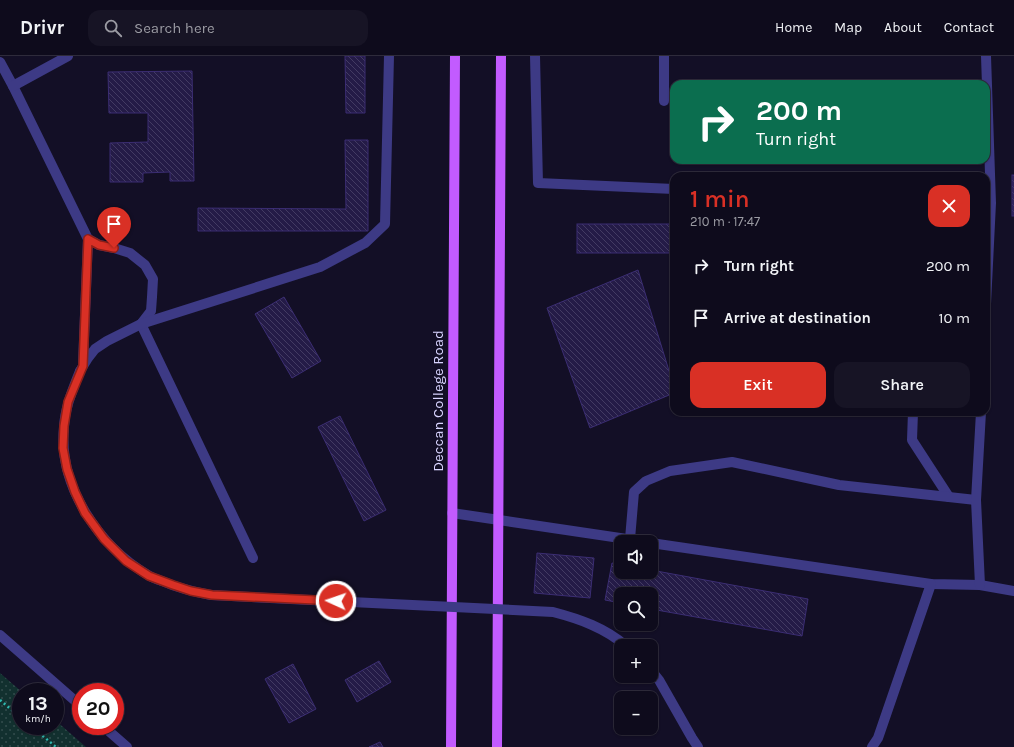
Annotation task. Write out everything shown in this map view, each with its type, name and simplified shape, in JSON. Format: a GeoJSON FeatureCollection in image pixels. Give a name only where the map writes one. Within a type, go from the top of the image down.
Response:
{"type":"FeatureCollection","features":[{"type":"Feature","properties":{"kind":"main road","name":"Deccan College Road"},"geometry":{"type":"LineString","coordinates":[[451,747],[455,56]]}},
{"type":"Feature","properties":{"kind":"main road"},"geometry":{"type":"LineString","coordinates":[[497,747],[501,56]]}},
{"type":"Feature","properties":{"kind":"street"},"geometry":{"type":"LineString","coordinates":[[13,86],[68,56]]}},
{"type":"Feature","properties":{"kind":"street"},"geometry":{"type":"LineString","coordinates":[[389,56],[385,224],[366,243],[320,267],[141,324],[107,341],[95,349],[81,369],[68,402],[64,426],[63,448],[67,469],[75,492],[85,513],[104,539],[126,561],[149,576],[191,591],[212,595],[553,612],[597,626],[616,639]]}},
{"type":"Feature","properties":{"kind":"street"},"geometry":{"type":"LineString","coordinates":[[535,56],[538,182],[670,189]]}},
{"type":"Feature","properties":{"kind":"street"},"geometry":{"type":"LineString","coordinates":[[664,56],[664,101]]}},
{"type":"Feature","properties":{"kind":"street"},"geometry":{"type":"LineString","coordinates":[[986,56],[986,80]]}},
{"type":"Feature","properties":{"kind":"street"},"geometry":{"type":"LineString","coordinates":[[0,62],[88,239],[81,369]]}},
{"type":"Feature","properties":{"kind":"street"},"geometry":{"type":"LineString","coordinates":[[88,239],[99,245],[130,253],[145,265],[153,279],[152,297],[151,310],[141,324]]}},
{"type":"Feature","properties":{"kind":"street"},"geometry":{"type":"LineString","coordinates":[[141,324],[254,558]]}},
{"type":"Feature","properties":{"kind":"street"},"geometry":{"type":"LineString","coordinates":[[913,416],[912,440],[949,497]]}},
{"type":"Feature","properties":{"kind":"street"},"geometry":{"type":"LineString","coordinates":[[980,585],[976,500],[981,416]]}},
{"type":"Feature","properties":{"kind":"street"},"geometry":{"type":"LineString","coordinates":[[630,535],[634,492],[646,481],[670,472],[732,462],[840,485],[976,500]]}},
{"type":"Feature","properties":{"kind":"street"},"geometry":{"type":"LineString","coordinates":[[452,513],[614,538]]}},
{"type":"Feature","properties":{"kind":"street"},"geometry":{"type":"LineString","coordinates":[[658,544],[931,584],[980,585],[1014,591]]}},
{"type":"Feature","properties":{"kind":"street"},"geometry":{"type":"LineString","coordinates":[[875,743],[931,584]]}},
{"type":"Feature","properties":{"kind":"street"},"geometry":{"type":"LineString","coordinates":[[0,635],[72,698]]}},
{"type":"Feature","properties":{"kind":"street"},"geometry":{"type":"LineString","coordinates":[[658,679],[698,747]]}},
{"type":"Feature","properties":{"kind":"street"},"geometry":{"type":"LineString","coordinates":[[113,735],[127,747]]}},
{"type":"Feature","properties":{"kind":"path"},"geometry":{"type":"LineString","coordinates":[[0,700],[12,710]]}},
{"type":"Feature","properties":{"kind":"path"},"geometry":{"type":"LineString","coordinates":[[42,735],[56,747]]}},
{"type":"Feature","properties":{"kind":"green space"},"geometry":{"type":"Polygon","coordinates":[[[0,673],[12,683],[12,735],[64,735],[64,728],[86,747],[0,747],[0,673]]]}},
{"type":"Feature","properties":{"kind":"building"},"geometry":{"type":"Polygon","coordinates":[[[345,56],[365,56],[365,113],[346,113],[345,56]]]}},
{"type":"Feature","properties":{"kind":"building"},"geometry":{"type":"Polygon","coordinates":[[[192,71],[194,181],[170,181],[170,172],[143,173],[143,182],[110,182],[110,143],[148,142],[148,113],[109,113],[108,72],[192,71]]]}},
{"type":"Feature","properties":{"kind":"building"},"geometry":{"type":"Polygon","coordinates":[[[345,140],[368,140],[368,231],[198,231],[198,208],[346,209],[345,140]]]}},
{"type":"Feature","properties":{"kind":"building"},"geometry":{"type":"Polygon","coordinates":[[[1012,175],[1014,175],[1014,216],[1012,216],[1012,175]]]}},
{"type":"Feature","properties":{"kind":"building"},"geometry":{"type":"Polygon","coordinates":[[[577,224],[670,224],[670,253],[577,253],[577,224]]]}},
{"type":"Feature","properties":{"kind":"building"},"geometry":{"type":"Polygon","coordinates":[[[638,270],[670,374],[670,395],[590,428],[547,308],[638,270]]]}},
{"type":"Feature","properties":{"kind":"building"},"geometry":{"type":"Polygon","coordinates":[[[284,297],[321,361],[292,378],[255,314],[284,297]]]}},
{"type":"Feature","properties":{"kind":"building"},"geometry":{"type":"Polygon","coordinates":[[[340,416],[386,510],[364,521],[318,427],[340,416]]]}},
{"type":"Feature","properties":{"kind":"building"},"geometry":{"type":"Polygon","coordinates":[[[537,553],[594,558],[590,598],[534,593],[537,553]]]}},
{"type":"Feature","properties":{"kind":"building"},"geometry":{"type":"Polygon","coordinates":[[[612,563],[614,563],[614,579],[658,579],[658,571],[808,599],[802,636],[658,610],[658,587],[614,587],[614,602],[605,600],[612,563]]]}},
{"type":"Feature","properties":{"kind":"building"},"geometry":{"type":"Polygon","coordinates":[[[379,661],[391,682],[357,702],[345,680],[379,661]]]}},
{"type":"Feature","properties":{"kind":"building"},"geometry":{"type":"Polygon","coordinates":[[[293,664],[316,709],[289,723],[265,679],[293,664]]]}},
{"type":"Feature","properties":{"kind":"building"},"geometry":{"type":"Polygon","coordinates":[[[380,742],[383,747],[369,747],[380,742]]]}},
{"type":"Feature","properties":{"kind":"route"},"geometry":{"type":"LineString","coordinates":[[114,248],[99,245],[88,239],[83,366],[68,402],[64,426],[63,448],[67,469],[75,492],[85,513],[104,539],[126,561],[149,576],[173,585],[191,591],[212,595],[336,601]]}}]}
